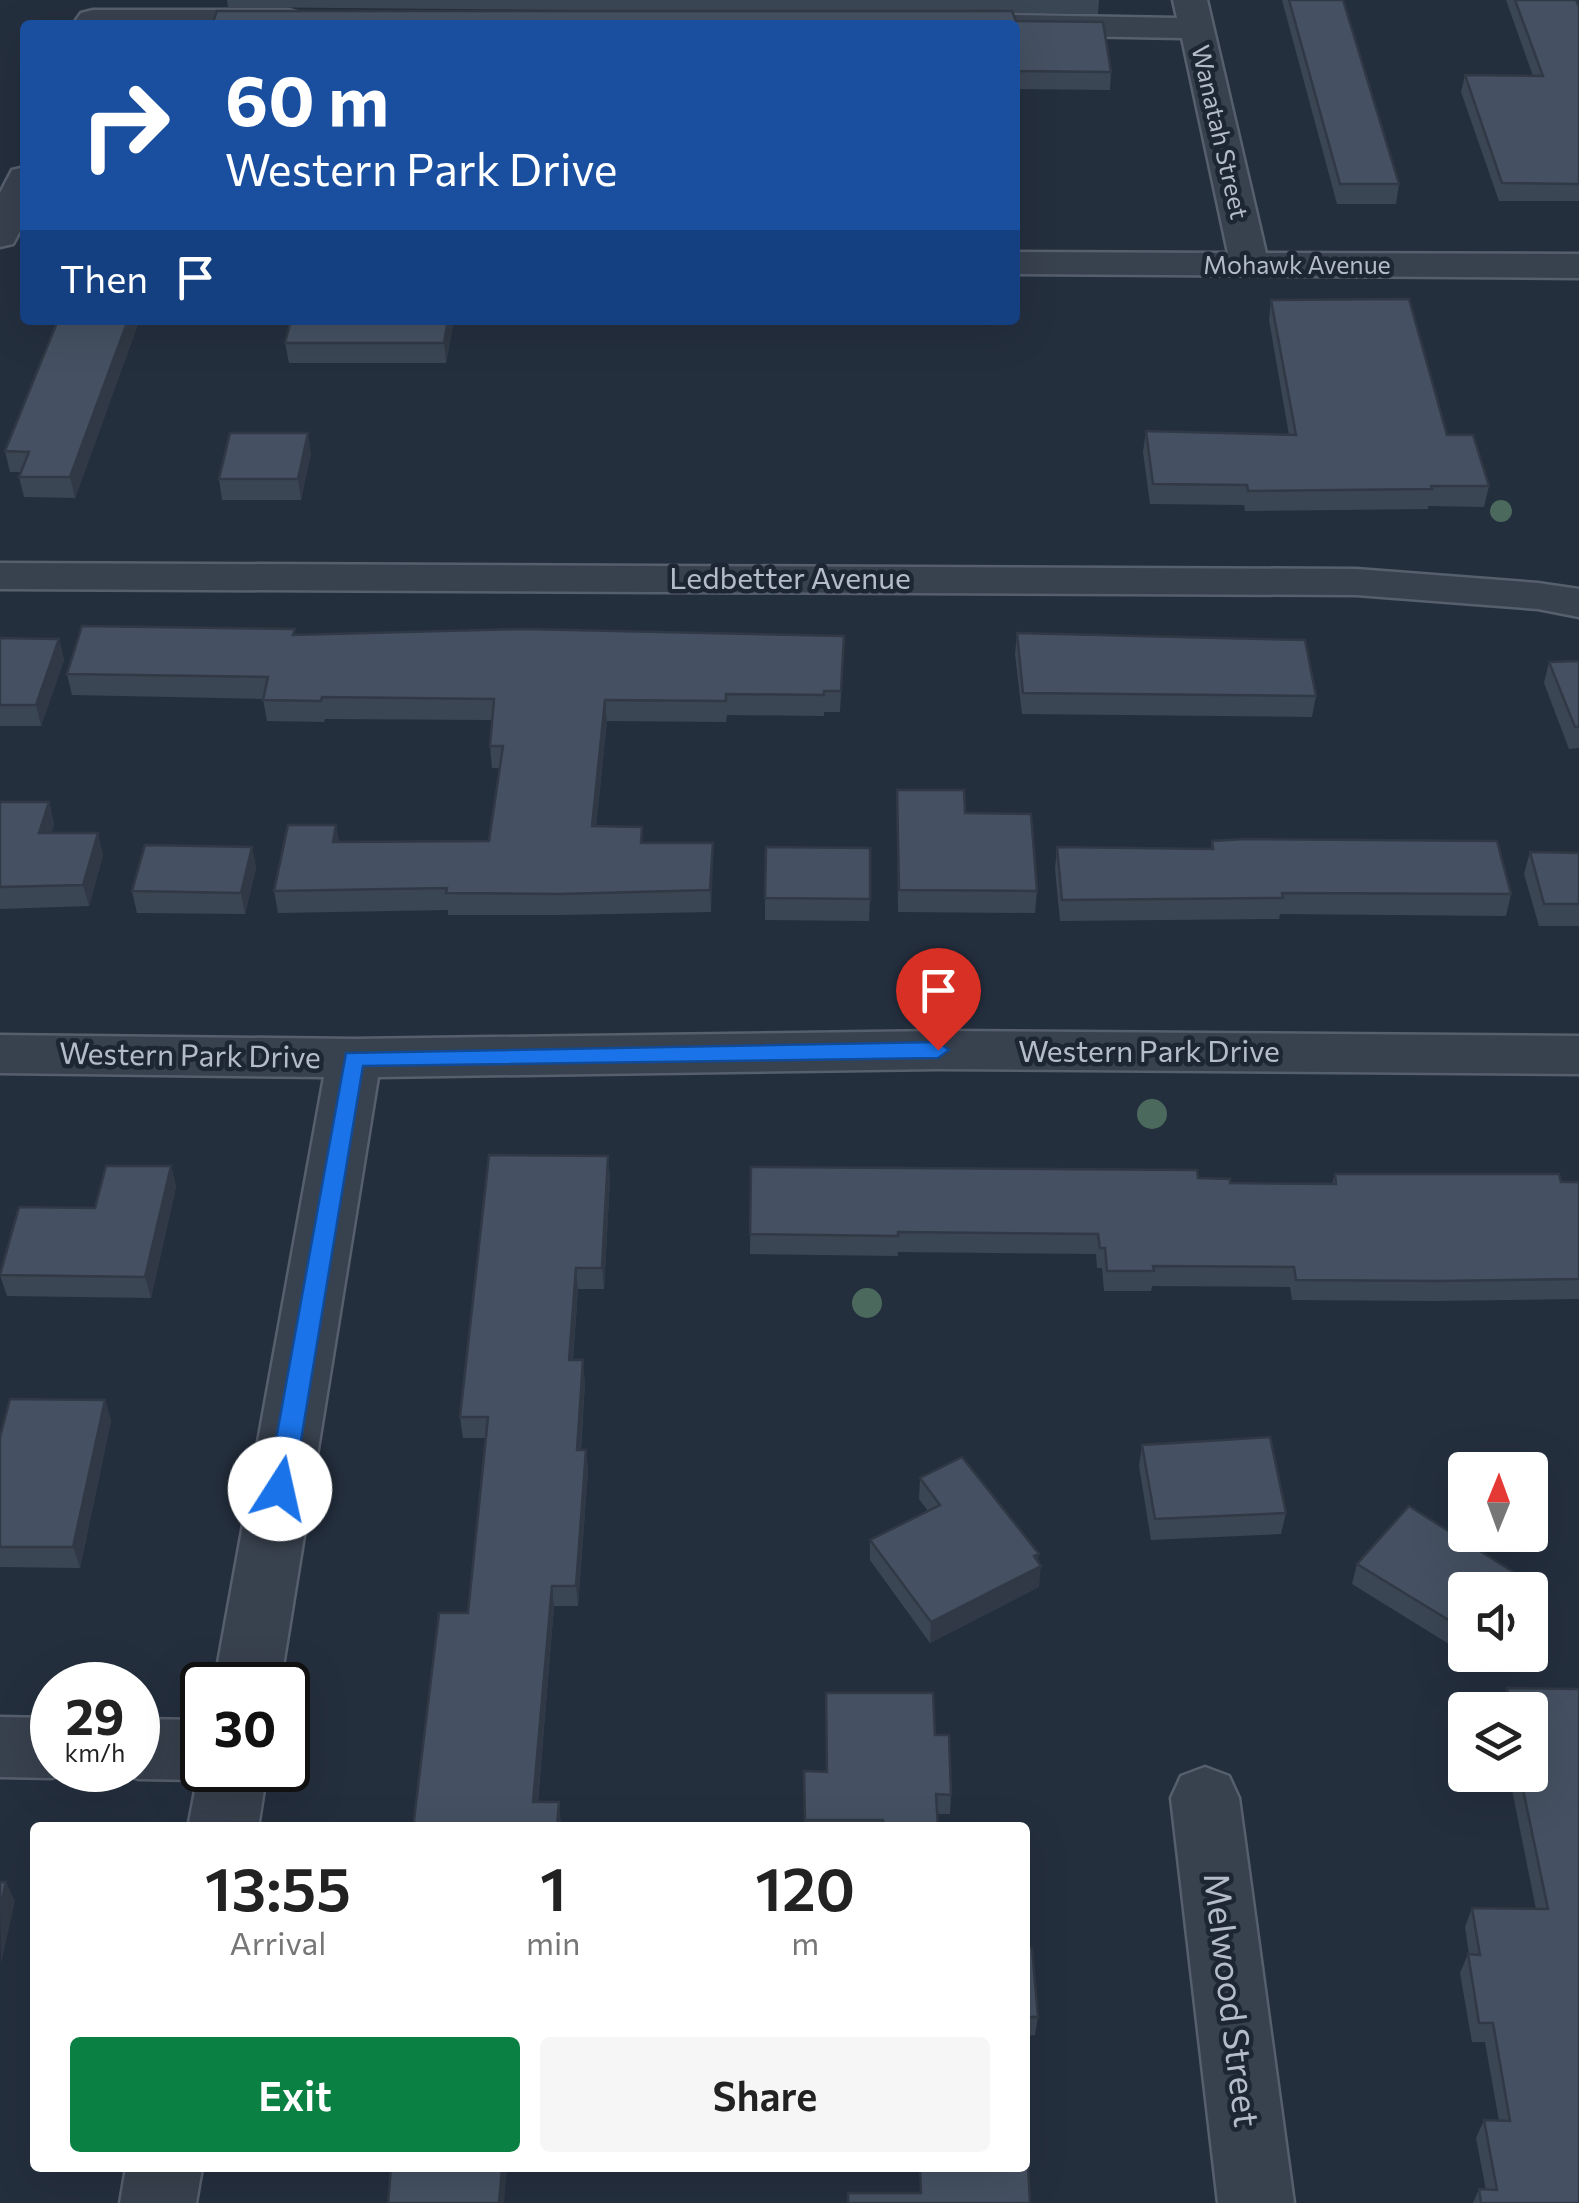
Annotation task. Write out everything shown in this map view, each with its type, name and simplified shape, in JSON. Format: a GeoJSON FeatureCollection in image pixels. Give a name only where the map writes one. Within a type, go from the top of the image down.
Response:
{"type":"FeatureCollection","features":[{"type":"Feature","properties":{"kind":"street"},"geometry":{"type":"LineString","coordinates":[[1020,25],[1193,14]]}},
{"type":"Feature","properties":{"kind":"street","name":"Wanatah Street"},"geometry":{"type":"LineString","coordinates":[[1193,14],[1250,265]]}},
{"type":"Feature","properties":{"kind":"street"},"geometry":{"type":"LineString","coordinates":[[95,15],[324,20]]}},
{"type":"Feature","properties":{"kind":"street"},"geometry":{"type":"LineString","coordinates":[[0,236],[20,190]]}},
{"type":"Feature","properties":{"kind":"street","name":"Mohawk Avenue"},"geometry":{"type":"LineString","coordinates":[[1020,264],[1579,266]]}},
{"type":"Feature","properties":{"kind":"street","name":"Ledbetter Avenue"},"geometry":{"type":"LineString","coordinates":[[0,576],[1356,582],[1538,596],[1579,603]]}},
{"type":"Feature","properties":{"kind":"street","name":"Western Park Drive"},"geometry":{"type":"LineString","coordinates":[[0,1054],[354,1058],[938,1050],[1579,1055]]}},
{"type":"Feature","properties":{"kind":"street"},"geometry":{"type":"LineString","coordinates":[[251,1662],[354,1058]]}},
{"type":"Feature","properties":{"kind":"street"},"geometry":{"type":"LineString","coordinates":[[0,1747],[30,1748]]}},
{"type":"Feature","properties":{"kind":"street"},"geometry":{"type":"LineString","coordinates":[[224,1822],[229,1792]]}},
{"type":"Feature","properties":{"kind":"street","name":"Melwood Street"},"geometry":{"type":"LineString","coordinates":[[1205,1798],[1256,2203]]}},
{"type":"Feature","properties":{"kind":"street"},"geometry":{"type":"LineString","coordinates":[[158,2203],[163,2172]]}},
{"type":"Feature","properties":{"kind":"building"},"geometry":{"type":"Polygon","coordinates":[[[1289,0],[1343,0],[1399,184],[1340,184],[1289,0]]]}},
{"type":"Feature","properties":{"kind":"building"},"geometry":{"type":"Polygon","coordinates":[[[1515,0],[1576,0],[1579,7],[1579,184],[1502,183],[1465,75],[1543,76],[1515,0]]]}},
{"type":"Feature","properties":{"kind":"building"},"geometry":{"type":"Polygon","coordinates":[[[217,11],[1012,11],[1016,20],[214,20],[217,11]]]}},
{"type":"Feature","properties":{"kind":"building"},"geometry":{"type":"Polygon","coordinates":[[[1020,21],[1103,22],[1111,72],[1020,71],[1020,21]]]}},
{"type":"Feature","properties":{"kind":"building"},"geometry":{"type":"Polygon","coordinates":[[[1409,299],[1447,435],[1473,435],[1489,486],[1248,491],[1247,485],[1153,484],[1146,431],[1296,435],[1271,300],[1409,299]]]}},
{"type":"Feature","properties":{"kind":"building"},"geometry":{"type":"Polygon","coordinates":[[[56,325],[126,325],[70,477],[19,477],[29,452],[5,451],[56,325]]]}},
{"type":"Feature","properties":{"kind":"building"},"geometry":{"type":"Polygon","coordinates":[[[290,325],[447,325],[444,343],[285,343],[290,325]]]}},
{"type":"Feature","properties":{"kind":"building"},"geometry":{"type":"Polygon","coordinates":[[[230,433],[308,433],[298,479],[219,479],[230,433]]]}},
{"type":"Feature","properties":{"kind":"building"},"geometry":{"type":"Polygon","coordinates":[[[82,626],[295,629],[293,635],[524,629],[844,636],[841,691],[824,691],[824,695],[726,694],[726,701],[605,700],[592,826],[642,827],[641,843],[713,843],[710,890],[559,894],[446,893],[447,888],[274,891],[288,825],[336,825],[333,842],[489,841],[503,746],[490,746],[494,699],[263,700],[268,677],[67,674],[82,626]]]}},
{"type":"Feature","properties":{"kind":"building"},"geometry":{"type":"Polygon","coordinates":[[[1017,633],[1305,640],[1316,696],[1023,693],[1017,633]]]}},
{"type":"Feature","properties":{"kind":"building"},"geometry":{"type":"Polygon","coordinates":[[[0,638],[59,639],[36,705],[0,705],[0,638]]]}},
{"type":"Feature","properties":{"kind":"building"},"geometry":{"type":"Polygon","coordinates":[[[1579,661],[1579,727],[1575,727],[1549,662],[1579,661]]]}},
{"type":"Feature","properties":{"kind":"building"},"geometry":{"type":"Polygon","coordinates":[[[897,790],[964,790],[965,813],[1031,814],[1037,891],[899,890],[897,790]]]}},
{"type":"Feature","properties":{"kind":"building"},"geometry":{"type":"Polygon","coordinates":[[[0,802],[49,802],[39,833],[98,833],[83,885],[0,887],[0,802]]]}},
{"type":"Feature","properties":{"kind":"building"},"geometry":{"type":"Polygon","coordinates":[[[1212,841],[1497,841],[1511,894],[1282,893],[1283,898],[1062,900],[1057,847],[1213,849],[1212,841]]]}},
{"type":"Feature","properties":{"kind":"building"},"geometry":{"type":"Polygon","coordinates":[[[145,845],[252,847],[241,893],[132,891],[145,845]]]}},
{"type":"Feature","properties":{"kind":"building"},"geometry":{"type":"Polygon","coordinates":[[[766,847],[870,848],[870,899],[765,898],[766,847]]]}},
{"type":"Feature","properties":{"kind":"building"},"geometry":{"type":"Polygon","coordinates":[[[1530,852],[1579,853],[1579,904],[1544,904],[1530,852]]]}},
{"type":"Feature","properties":{"kind":"building"},"geometry":{"type":"Polygon","coordinates":[[[489,1155],[608,1156],[602,1268],[576,1268],[569,1360],[583,1360],[577,1450],[586,1450],[576,1586],[552,1586],[533,1802],[559,1802],[557,1822],[414,1822],[439,1613],[468,1613],[488,1417],[460,1417],[489,1155]]]}},
{"type":"Feature","properties":{"kind":"building"},"geometry":{"type":"Polygon","coordinates":[[[106,1166],[171,1166],[145,1277],[0,1275],[19,1207],[95,1208],[106,1166]]]}},
{"type":"Feature","properties":{"kind":"building"},"geometry":{"type":"Polygon","coordinates":[[[751,1167],[1197,1170],[1198,1178],[1230,1179],[1230,1183],[1336,1184],[1335,1174],[1559,1174],[1561,1182],[1579,1182],[1579,1279],[1296,1280],[1294,1267],[1153,1266],[1154,1271],[1107,1271],[1105,1248],[1100,1248],[1098,1234],[750,1234],[751,1167]]]}},
{"type":"Feature","properties":{"kind":"building"},"geometry":{"type":"Polygon","coordinates":[[[10,1399],[105,1400],[73,1547],[0,1547],[0,1437],[10,1399]]]}},
{"type":"Feature","properties":{"kind":"building"},"geometry":{"type":"Polygon","coordinates":[[[1270,1437],[1286,1513],[1155,1519],[1142,1445],[1270,1437]]]}},
{"type":"Feature","properties":{"kind":"building"},"geometry":{"type":"Polygon","coordinates":[[[962,1457],[1039,1554],[1034,1556],[1041,1566],[931,1622],[870,1540],[940,1505],[920,1478],[962,1457]]]}},
{"type":"Feature","properties":{"kind":"building"},"geometry":{"type":"Polygon","coordinates":[[[1409,1506],[1448,1531],[1448,1552],[1482,1552],[1513,1572],[1448,1572],[1448,1620],[1357,1564],[1409,1506]]]}},
{"type":"Feature","properties":{"kind":"building"},"geometry":{"type":"Polygon","coordinates":[[[1507,1688],[1579,1689],[1579,2203],[1481,2203],[1479,2189],[1497,2190],[1484,2120],[1510,2121],[1493,2023],[1479,2023],[1468,1954],[1480,1955],[1472,1908],[1548,1909],[1524,1792],[1548,1792],[1548,1692],[1508,1692],[1507,1688]]]}},
{"type":"Feature","properties":{"kind":"building"},"geometry":{"type":"Polygon","coordinates":[[[826,1693],[933,1693],[935,1735],[949,1735],[951,1795],[936,1794],[938,1822],[805,1820],[804,1771],[827,1772],[826,1693]]]}},
{"type":"Feature","properties":{"kind":"building"},"geometry":{"type":"Polygon","coordinates":[[[0,1882],[6,1882],[0,1910],[0,1882]]]}},
{"type":"Feature","properties":{"kind":"building"},"geometry":{"type":"Polygon","coordinates":[[[1030,1948],[1032,1948],[1038,2017],[1030,2017],[1030,1948]]]}},
{"type":"Feature","properties":{"kind":"building"},"geometry":{"type":"Polygon","coordinates":[[[391,2172],[502,2172],[499,2203],[388,2203],[391,2172]]]}},
{"type":"Feature","properties":{"kind":"building"},"geometry":{"type":"Polygon","coordinates":[[[920,2172],[1028,2172],[1030,2203],[848,2203],[848,2193],[921,2193],[920,2172]]]}},
{"type":"Feature","properties":{"kind":"route"},"geometry":{"type":"LineString","coordinates":[[280,1489],[354,1058],[938,1050]]}}]}
